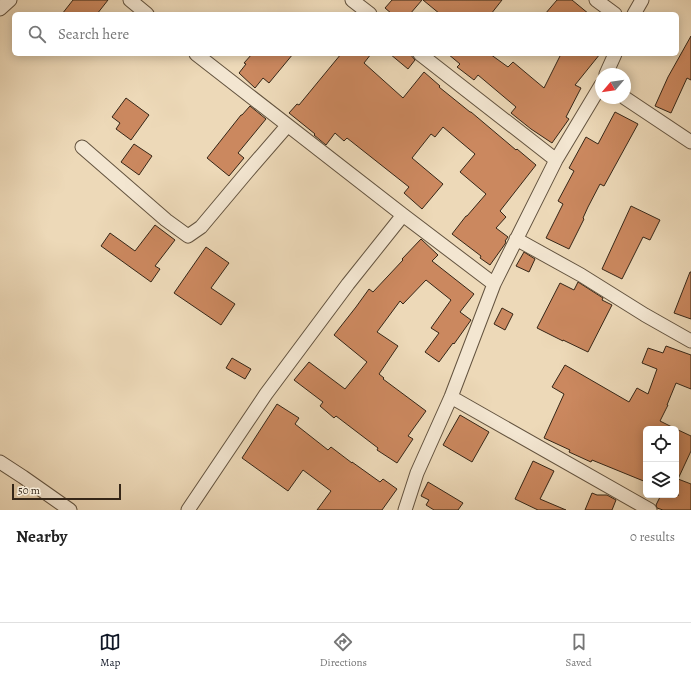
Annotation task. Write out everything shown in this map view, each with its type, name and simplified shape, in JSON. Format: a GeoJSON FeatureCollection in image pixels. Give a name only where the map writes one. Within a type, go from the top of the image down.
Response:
{"type":"FeatureCollection","features":[{"type":"Feature","properties":{"kind":"street"},"geometry":{"type":"LineString","coordinates":[[0,9],[10,0]]}},
{"type":"Feature","properties":{"kind":"street"},"geometry":{"type":"LineString","coordinates":[[130,0],[145,12]]}},
{"type":"Feature","properties":{"kind":"street"},"geometry":{"type":"LineString","coordinates":[[352,0],[367,12]]}},
{"type":"Feature","properties":{"kind":"street"},"geometry":{"type":"LineString","coordinates":[[596,0],[612,12]]}},
{"type":"Feature","properties":{"kind":"street"},"geometry":{"type":"LineString","coordinates":[[635,12],[642,0]]}},
{"type":"Feature","properties":{"kind":"street"},"geometry":{"type":"LineString","coordinates":[[199,56],[402,216],[494,284]]}},
{"type":"Feature","properties":{"kind":"street"},"geometry":{"type":"LineString","coordinates":[[423,56],[556,160]]}},
{"type":"Feature","properties":{"kind":"street"},"geometry":{"type":"LineString","coordinates":[[609,68],[614,56]]}},
{"type":"Feature","properties":{"kind":"street"},"geometry":{"type":"LineString","coordinates":[[405,510],[417,473],[452,397],[494,284],[556,160],[595,95]]}},
{"type":"Feature","properties":{"kind":"street"},"geometry":{"type":"LineString","coordinates":[[631,102],[691,142]]}},
{"type":"Feature","properties":{"kind":"street"},"geometry":{"type":"LineString","coordinates":[[82,147],[166,220],[188,236],[201,227],[287,126]]}},
{"type":"Feature","properties":{"kind":"street"},"geometry":{"type":"LineString","coordinates":[[188,510],[266,394],[348,284],[402,216]]}},
{"type":"Feature","properties":{"kind":"street"},"geometry":{"type":"LineString","coordinates":[[516,239],[581,275],[645,315],[691,341]]}},
{"type":"Feature","properties":{"kind":"street"},"geometry":{"type":"LineString","coordinates":[[452,397],[650,510]]}},
{"type":"Feature","properties":{"kind":"street"},"geometry":{"type":"LineString","coordinates":[[0,462],[70,510]]}},
{"type":"Feature","properties":{"kind":"building"},"geometry":{"type":"Polygon","coordinates":[[[73,0],[108,0],[99,12],[64,12],[73,0]]]}},
{"type":"Feature","properties":{"kind":"building"},"geometry":{"type":"Polygon","coordinates":[[[392,0],[422,0],[412,12],[390,12],[385,8],[392,0]]]}},
{"type":"Feature","properties":{"kind":"building"},"geometry":{"type":"Polygon","coordinates":[[[423,0],[502,0],[493,12],[438,12],[423,0]]]}},
{"type":"Feature","properties":{"kind":"building"},"geometry":{"type":"Polygon","coordinates":[[[557,0],[572,0],[587,12],[547,12],[557,0]]]}},
{"type":"Feature","properties":{"kind":"building"},"geometry":{"type":"Polygon","coordinates":[[[691,36],[691,80],[687,78],[671,113],[655,106],[668,77],[691,36]]]}},
{"type":"Feature","properties":{"kind":"building"},"geometry":{"type":"Polygon","coordinates":[[[250,56],[291,56],[269,83],[263,78],[255,88],[239,73],[246,64],[244,63],[250,56]]]}},
{"type":"Feature","properties":{"kind":"building"},"geometry":{"type":"Polygon","coordinates":[[[339,56],[369,56],[364,63],[403,98],[424,72],[440,86],[439,87],[516,150],[517,149],[536,165],[500,211],[506,217],[496,228],[508,237],[505,244],[490,265],[480,258],[481,256],[452,234],[486,194],[460,172],[475,154],[443,127],[435,137],[431,134],[412,158],[443,184],[422,209],[404,193],[409,187],[347,138],[344,141],[335,133],[326,145],[314,135],[315,134],[289,113],[297,104],[299,105],[339,56]]]}},
{"type":"Feature","properties":{"kind":"building"},"geometry":{"type":"Polygon","coordinates":[[[392,56],[412,56],[415,60],[408,69],[392,56]]]}},
{"type":"Feature","properties":{"kind":"building"},"geometry":{"type":"Polygon","coordinates":[[[450,56],[493,56],[508,67],[513,62],[544,88],[560,56],[598,56],[575,85],[581,88],[566,117],[569,119],[552,143],[511,113],[516,107],[478,75],[474,80],[457,67],[460,64],[450,56]]]}},
{"type":"Feature","properties":{"kind":"building"},"geometry":{"type":"Polygon","coordinates":[[[126,98],[149,115],[131,140],[116,129],[120,123],[112,117],[126,98]]]}},
{"type":"Feature","properties":{"kind":"building"},"geometry":{"type":"Polygon","coordinates":[[[250,106],[266,119],[238,153],[244,158],[229,176],[207,158],[241,115],[250,106]]]}},
{"type":"Feature","properties":{"kind":"building"},"geometry":{"type":"Polygon","coordinates":[[[615,112],[638,124],[604,186],[600,184],[569,249],[546,238],[563,204],[558,201],[574,171],[569,168],[586,137],[598,144],[615,112]]]}},
{"type":"Feature","properties":{"kind":"building"},"geometry":{"type":"Polygon","coordinates":[[[134,144],[152,156],[139,175],[121,162],[134,144]]]}},
{"type":"Feature","properties":{"kind":"building"},"geometry":{"type":"Polygon","coordinates":[[[631,206],[660,220],[650,240],[643,237],[622,279],[602,269],[631,206]]]}},
{"type":"Feature","properties":{"kind":"building"},"geometry":{"type":"Polygon","coordinates":[[[155,225],[175,240],[155,266],[160,269],[151,282],[101,246],[110,233],[135,251],[155,225]]]}},
{"type":"Feature","properties":{"kind":"building"},"geometry":{"type":"Polygon","coordinates":[[[421,239],[438,255],[432,261],[474,294],[460,312],[471,320],[439,362],[425,352],[439,333],[431,328],[451,300],[426,280],[403,304],[400,301],[377,332],[398,346],[379,374],[384,378],[383,379],[426,411],[408,436],[413,439],[397,463],[377,450],[378,448],[336,416],[334,418],[320,406],[323,402],[294,380],[309,362],[345,389],[367,362],[334,335],[369,289],[373,292],[421,239]]]}},
{"type":"Feature","properties":{"kind":"building"},"geometry":{"type":"Polygon","coordinates":[[[206,247],[229,263],[211,288],[235,304],[221,325],[174,293],[206,247]]]}},
{"type":"Feature","properties":{"kind":"building"},"geometry":{"type":"Polygon","coordinates":[[[524,252],[535,259],[529,272],[516,266],[524,252]]]}},
{"type":"Feature","properties":{"kind":"building"},"geometry":{"type":"Polygon","coordinates":[[[691,272],[691,319],[674,313],[691,272]]]}},
{"type":"Feature","properties":{"kind":"building"},"geometry":{"type":"Polygon","coordinates":[[[578,282],[603,298],[602,300],[612,305],[588,352],[537,328],[560,283],[574,290],[578,282]]]}},
{"type":"Feature","properties":{"kind":"building"},"geometry":{"type":"Polygon","coordinates":[[[502,308],[513,314],[505,330],[494,324],[502,308]]]}},
{"type":"Feature","properties":{"kind":"building"},"geometry":{"type":"Polygon","coordinates":[[[666,346],[691,355],[691,389],[676,383],[660,421],[670,426],[643,426],[643,481],[592,460],[591,462],[544,438],[564,394],[552,387],[565,365],[629,402],[637,388],[648,394],[657,369],[642,363],[648,348],[663,353],[666,346]]]}},
{"type":"Feature","properties":{"kind":"building"},"geometry":{"type":"Polygon","coordinates":[[[232,358],[251,369],[245,379],[226,368],[232,358]]]}},
{"type":"Feature","properties":{"kind":"building"},"geometry":{"type":"Polygon","coordinates":[[[277,404],[299,418],[295,424],[328,450],[331,447],[380,482],[383,479],[397,489],[382,510],[317,510],[331,491],[303,470],[288,491],[242,458],[277,404]]]}},
{"type":"Feature","properties":{"kind":"building"},"geometry":{"type":"Polygon","coordinates":[[[460,415],[489,432],[472,462],[443,445],[460,415]]]}},
{"type":"Feature","properties":{"kind":"building"},"geometry":{"type":"Polygon","coordinates":[[[679,430],[691,436],[691,451],[679,477],[679,430]]]}},
{"type":"Feature","properties":{"kind":"building"},"geometry":{"type":"Polygon","coordinates":[[[533,461],[554,471],[540,499],[566,510],[538,510],[515,499],[533,461]]]}},
{"type":"Feature","properties":{"kind":"building"},"geometry":{"type":"Polygon","coordinates":[[[679,479],[691,484],[691,510],[663,510],[657,508],[656,505],[660,498],[679,498],[679,479]]]}},
{"type":"Feature","properties":{"kind":"building"},"geometry":{"type":"Polygon","coordinates":[[[428,482],[463,503],[458,510],[434,510],[426,505],[429,500],[421,496],[428,482]]]}},
{"type":"Feature","properties":{"kind":"building"},"geometry":{"type":"Polygon","coordinates":[[[592,493],[597,495],[607,495],[616,500],[612,510],[585,510],[592,493]]]}}]}
